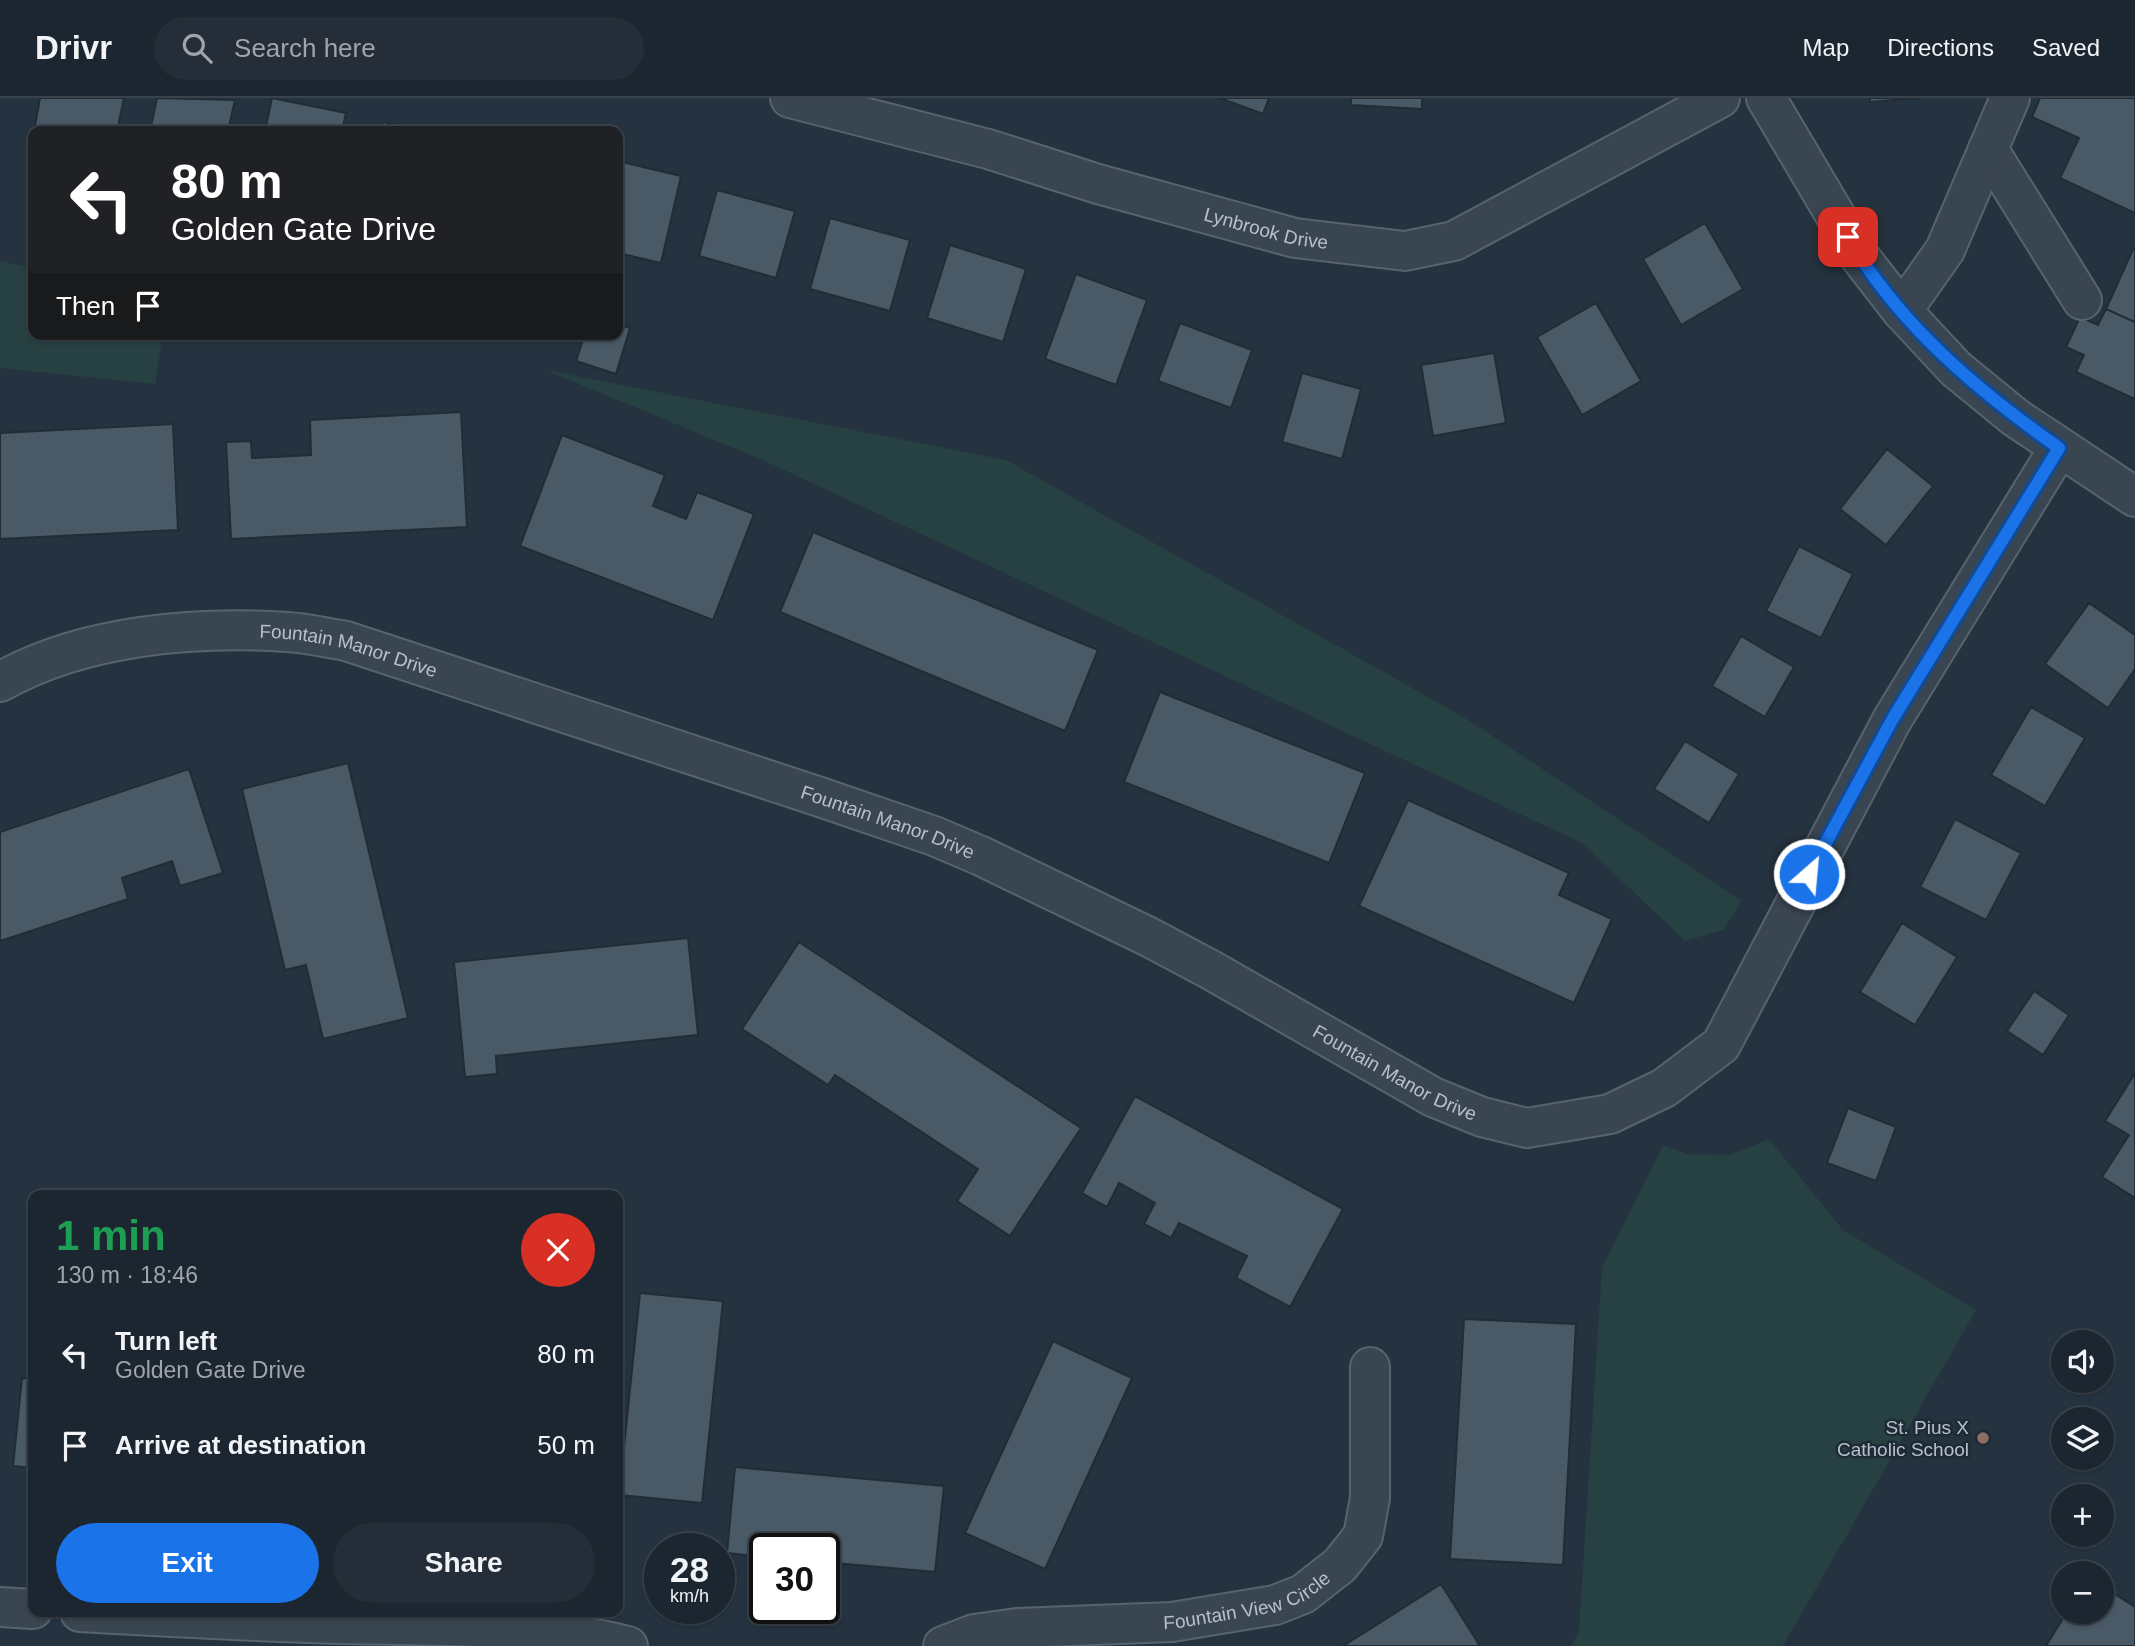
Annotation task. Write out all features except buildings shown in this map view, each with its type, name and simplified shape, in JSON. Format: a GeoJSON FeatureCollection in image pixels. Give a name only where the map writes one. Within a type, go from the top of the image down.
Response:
{"type":"FeatureCollection","features":[{"type":"Feature","properties":{"kind":"street","name":"Lynbrook Drive"},"geometry":{"type":"LineString","coordinates":[[790,98],[988,149],[1098,184],[1295,238],[1405,251],[1454,242],[1720,98]]}},
{"type":"Feature","properties":{"kind":"street"},"geometry":{"type":"LineString","coordinates":[[1766,98],[1860,257],[1902,311],[1956,369],[2016,418],[2135,498]]}},
{"type":"Feature","properties":{"kind":"street"},"geometry":{"type":"LineString","coordinates":[[1902,311],[1945,250],[2010,98]]}},
{"type":"Feature","properties":{"kind":"street"},"geometry":{"type":"LineString","coordinates":[[1988,149],[2082,300]]}},
{"type":"Feature","properties":{"kind":"street","name":"Fountain Manor Drive"},"geometry":{"type":"LineString","coordinates":[[0,682],[81,649],[158,634],[223,630],[290,632],[346,641],[820,797],[958,846],[1201,964],[1433,1097],[1482,1117],[1527,1128],[1610,1114],[1664,1088],[1721,1045],[1892,720],[2059,448]]}},
{"type":"Feature","properties":{"kind":"street","name":"Fountain View Circle"},"geometry":{"type":"LineString","coordinates":[[943,1646],[974,1634],[1017,1628],[1172,1622],[1275,1605],[1303,1594],[1340,1565],[1363,1536],[1370,1498],[1370,1367]]}},
{"type":"Feature","properties":{"kind":"street"},"geometry":{"type":"LineString","coordinates":[[0,1607],[28,1609]]}},
{"type":"Feature","properties":{"kind":"street"},"geometry":{"type":"LineString","coordinates":[[162,1617],[497,1629],[593,1637],[628,1646]]}},
{"type":"Feature","properties":{"kind":"green space"},"geometry":{"type":"Polygon","coordinates":[[[0,261],[28,267],[28,340],[162,340],[155,384],[0,368],[0,261]]]}},
{"type":"Feature","properties":{"kind":"green space"},"geometry":{"type":"Polygon","coordinates":[[[545,370],[1006,460],[1462,716],[1742,901],[1723,930],[1685,941],[1582,843],[765,461],[545,370]]]}},
{"type":"Feature","properties":{"kind":"green space"},"geometry":{"type":"Polygon","coordinates":[[[1769,1139],[1843,1230],[1976,1310],[1783,1646],[1571,1646],[1579,1631],[1602,1267],[1663,1145],[1687,1154],[1730,1155],[1769,1139]]]}},
{"type":"Feature","properties":{"kind":"place","name":"St. Pius X Catholic School"},"geometry":{"type":"Point","coordinates":[1983,1438]}},
{"type":"Feature","properties":{"kind":"route"},"geometry":{"type":"LineString","coordinates":[[1809,874],[1892,720],[2059,448],[2016,418],[1956,369],[1902,311],[1848,237]]}}]}
